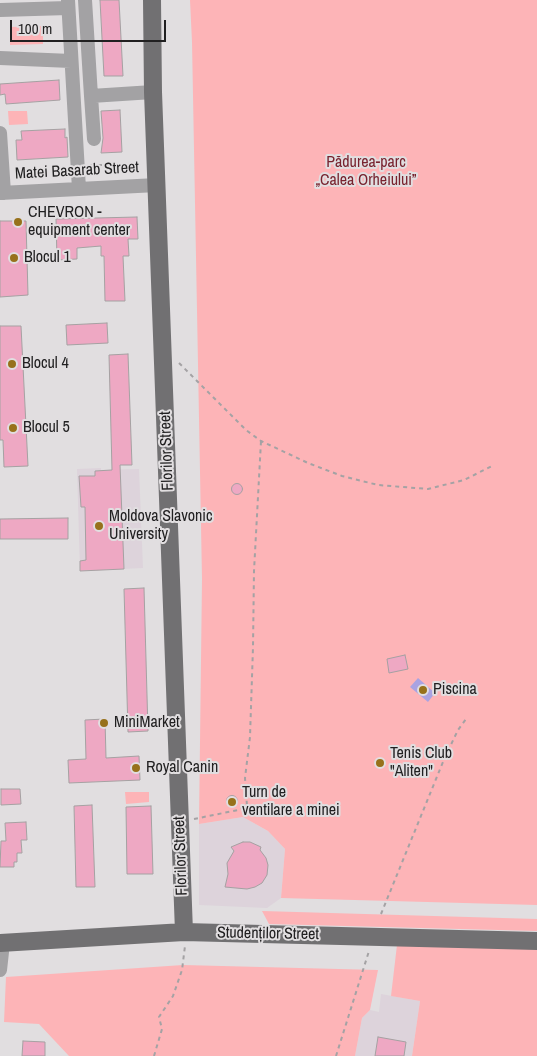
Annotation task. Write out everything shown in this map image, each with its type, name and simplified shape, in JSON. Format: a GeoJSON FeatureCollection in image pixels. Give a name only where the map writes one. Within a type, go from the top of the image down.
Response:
{"type":"FeatureCollection","features":[{"type":"Feature","properties":{"kind":"main road","name":"Florilor Street"},"geometry":{"type":"LineString","coordinates":[[152,0],[153,92],[184,938]]}},
{"type":"Feature","properties":{"kind":"main road","name":"Studenților Street"},"geometry":{"type":"LineString","coordinates":[[1,943],[184,938],[374,937],[537,941]]}},
{"type":"Feature","properties":{"kind":"street"},"geometry":{"type":"LineString","coordinates":[[85,0],[94,139]]}},
{"type":"Feature","properties":{"kind":"street"},"geometry":{"type":"LineString","coordinates":[[0,10],[68,4],[79,189]]}},
{"type":"Feature","properties":{"kind":"street"},"geometry":{"type":"LineString","coordinates":[[0,58],[71,61]]}},
{"type":"Feature","properties":{"kind":"street"},"geometry":{"type":"LineString","coordinates":[[91,96],[153,92]]}},
{"type":"Feature","properties":{"kind":"street"},"geometry":{"type":"LineString","coordinates":[[0,133],[2,193]]}},
{"type":"Feature","properties":{"kind":"street","name":"Matei Basarab Street"},"geometry":{"type":"LineString","coordinates":[[2,193],[157,185]]}},
{"type":"Feature","properties":{"kind":"street"},"geometry":{"type":"LineString","coordinates":[[0,970],[1,943]]}},
{"type":"Feature","properties":{"kind":"path"},"geometry":{"type":"LineString","coordinates":[[87,166],[102,165]]}},
{"type":"Feature","properties":{"kind":"path"},"geometry":{"type":"LineString","coordinates":[[179,363],[246,430],[261,441],[308,463],[342,476],[378,485],[428,489],[464,480],[494,465]]}},
{"type":"Feature","properties":{"kind":"path"},"geometry":{"type":"LineString","coordinates":[[194,818],[238,810],[247,806],[246,778],[250,736],[254,571],[261,441]]}},
{"type":"Feature","properties":{"kind":"path"},"geometry":{"type":"LineString","coordinates":[[381,914],[446,757],[458,730],[466,719]]}},
{"type":"Feature","properties":{"kind":"path"},"geometry":{"type":"LineString","coordinates":[[336,1056],[374,937]]}},
{"type":"Feature","properties":{"kind":"path"},"geometry":{"type":"LineString","coordinates":[[154,1056],[162,1029],[159,1017],[174,996],[182,970],[184,938]]}},
{"type":"Feature","properties":{"kind":"shaded area"},"geometry":{"type":"Polygon","coordinates":[[[101,468],[101,470],[139,469],[143,568],[80,571],[77,469],[101,468]]]}},
{"type":"Feature","properties":{"kind":"shaded area","name":"Piscina"},"geometry":{"type":"Polygon","coordinates":[[[418,678],[435,693],[428,702],[410,687],[418,678]]]}},
{"type":"Feature","properties":{"kind":"shaded area"},"geometry":{"type":"Polygon","coordinates":[[[243,817],[268,831],[285,849],[281,898],[267,908],[199,905],[199,824],[243,817]]]}},
{"type":"Feature","properties":{"kind":"shaded area"},"geometry":{"type":"Polygon","coordinates":[[[381,994],[420,1001],[412,1056],[355,1056],[362,1018],[370,1010],[379,1012],[381,994]]]}},
{"type":"Feature","properties":{"kind":"green space","name":"Pădurea-parc „Calea Orheiului”"},"geometry":{"type":"Polygon","coordinates":[[[190,0],[537,0],[537,905],[281,898],[285,849],[268,831],[243,817],[199,824],[202,579],[190,0]]]}},
{"type":"Feature","properties":{"kind":"green space"},"geometry":{"type":"Polygon","coordinates":[[[43,26],[43,44],[10,45],[10,27],[43,26]]]}},
{"type":"Feature","properties":{"kind":"green space"},"geometry":{"type":"Polygon","coordinates":[[[8,111],[27,111],[28,124],[9,125],[8,111]]]}},
{"type":"Feature","properties":{"kind":"green space"},"geometry":{"type":"Polygon","coordinates":[[[125,792],[149,792],[149,802],[126,804],[125,792]]]}},
{"type":"Feature","properties":{"kind":"green space"},"geometry":{"type":"Polygon","coordinates":[[[262,911],[537,919],[537,931],[269,924],[262,911]]]}},
{"type":"Feature","properties":{"kind":"green space"},"geometry":{"type":"Polygon","coordinates":[[[397,945],[537,949],[537,1056],[412,1056],[420,1001],[391,996],[397,945]]]}},
{"type":"Feature","properties":{"kind":"green space"},"geometry":{"type":"Polygon","coordinates":[[[183,965],[378,970],[370,1010],[362,1018],[355,1056],[69,1056],[39,1024],[4,1022],[6,977],[183,965]]]}},
{"type":"Feature","properties":{"kind":"building"},"geometry":{"type":"Polygon","coordinates":[[[100,0],[119,0],[123,76],[104,76],[100,0]]]}},
{"type":"Feature","properties":{"kind":"building"},"geometry":{"type":"Polygon","coordinates":[[[59,80],[60,100],[6,104],[5,94],[0,95],[0,84],[59,80]]]}},
{"type":"Feature","properties":{"kind":"building"},"geometry":{"type":"Polygon","coordinates":[[[120,110],[122,152],[101,153],[103,138],[101,111],[120,110]]]}},
{"type":"Feature","properties":{"kind":"building"},"geometry":{"type":"Polygon","coordinates":[[[65,129],[68,157],[17,160],[16,140],[22,140],[21,131],[65,129]]]}},
{"type":"Feature","properties":{"kind":"building"},"geometry":{"type":"Polygon","coordinates":[[[137,217],[138,239],[128,239],[129,256],[123,256],[125,301],[105,301],[104,256],[101,256],[101,246],[77,248],[77,259],[57,260],[56,219],[137,217]]]}},
{"type":"Feature","properties":{"kind":"building","name":"Blocul 1"},"geometry":{"type":"Polygon","coordinates":[[[0,221],[26,221],[28,295],[0,297],[0,221]]]}},
{"type":"Feature","properties":{"kind":"building"},"geometry":{"type":"Polygon","coordinates":[[[107,323],[108,343],[67,345],[66,325],[107,323]]]}},
{"type":"Feature","properties":{"kind":"building"},"geometry":{"type":"Polygon","coordinates":[[[0,326],[21,326],[28,466],[4,467],[3,440],[0,440],[0,326]]]}},
{"type":"Feature","properties":{"kind":"building"},"geometry":{"type":"Polygon","coordinates":[[[128,354],[132,465],[120,465],[124,569],[80,571],[80,561],[86,560],[85,507],[81,507],[79,476],[95,476],[95,471],[112,470],[109,355],[128,354]]]}},
{"type":"Feature","properties":{"kind":"building"},"geometry":{"type":"Polygon","coordinates":[[[237,483],[243,489],[237,495],[231,489],[237,483]]]}},
{"type":"Feature","properties":{"kind":"building"},"geometry":{"type":"Polygon","coordinates":[[[68,518],[68,539],[0,539],[0,519],[68,518]]]}},
{"type":"Feature","properties":{"kind":"building"},"geometry":{"type":"Polygon","coordinates":[[[144,588],[148,731],[128,732],[124,589],[144,588]]]}},
{"type":"Feature","properties":{"kind":"building"},"geometry":{"type":"Polygon","coordinates":[[[405,655],[408,669],[389,673],[387,659],[405,655]]]}},
{"type":"Feature","properties":{"kind":"building"},"geometry":{"type":"Polygon","coordinates":[[[105,719],[106,758],[139,756],[140,780],[69,783],[68,760],[86,759],[85,720],[105,719]]]}},
{"type":"Feature","properties":{"kind":"building"},"geometry":{"type":"Polygon","coordinates":[[[1,789],[20,789],[21,804],[1,805],[1,789]]]}},
{"type":"Feature","properties":{"kind":"building","name":"Turn de ventilare a minei"},"geometry":{"type":"Polygon","coordinates":[[[232,795],[238,801],[232,807],[226,801],[232,795]]]}},
{"type":"Feature","properties":{"kind":"building"},"geometry":{"type":"Polygon","coordinates":[[[92,805],[95,887],[76,887],[74,806],[92,805]]]}},
{"type":"Feature","properties":{"kind":"building"},"geometry":{"type":"Polygon","coordinates":[[[151,806],[153,874],[127,874],[126,807],[151,806]]]}},
{"type":"Feature","properties":{"kind":"building"},"geometry":{"type":"Polygon","coordinates":[[[26,822],[27,840],[21,840],[22,853],[17,853],[17,862],[14,862],[14,867],[0,867],[1,841],[6,841],[5,823],[26,822]]]}},
{"type":"Feature","properties":{"kind":"building"},"geometry":{"type":"Polygon","coordinates":[[[243,842],[250,842],[261,847],[260,850],[266,858],[268,865],[267,875],[262,883],[255,887],[247,889],[225,887],[228,874],[227,863],[234,851],[231,847],[243,842]]]}},
{"type":"Feature","properties":{"kind":"building"},"geometry":{"type":"Polygon","coordinates":[[[378,1037],[406,1042],[404,1056],[375,1056],[378,1037]]]}},
{"type":"Feature","properties":{"kind":"building"},"geometry":{"type":"Polygon","coordinates":[[[23,1041],[45,1042],[45,1056],[22,1056],[23,1041]]]}},
{"type":"Feature","properties":{"kind":"place","name":"CHEVRON - equipment center"},"geometry":{"type":"Point","coordinates":[18,222]}},
{"type":"Feature","properties":{"kind":"place","name":"Blocul 1"},"geometry":{"type":"Point","coordinates":[14,258]}},
{"type":"Feature","properties":{"kind":"place","name":"Blocul 4"},"geometry":{"type":"Point","coordinates":[12,364]}},
{"type":"Feature","properties":{"kind":"place","name":"Blocul 5"},"geometry":{"type":"Point","coordinates":[13,428]}},
{"type":"Feature","properties":{"kind":"place","name":"Moldova Slavonic University"},"geometry":{"type":"Point","coordinates":[99,526]}},
{"type":"Feature","properties":{"kind":"place","name":"Piscina"},"geometry":{"type":"Point","coordinates":[423,690]}},
{"type":"Feature","properties":{"kind":"place","name":"MiniMarket"},"geometry":{"type":"Point","coordinates":[104,723]}},
{"type":"Feature","properties":{"kind":"place","name":"Tenis Club \"Aliten\""},"geometry":{"type":"Point","coordinates":[380,763]}},
{"type":"Feature","properties":{"kind":"place","name":"Royal Canin"},"geometry":{"type":"Point","coordinates":[136,768]}},
{"type":"Feature","properties":{"kind":"place","name":"Turn de ventilare a minei"},"geometry":{"type":"Point","coordinates":[232,802]}}]}
